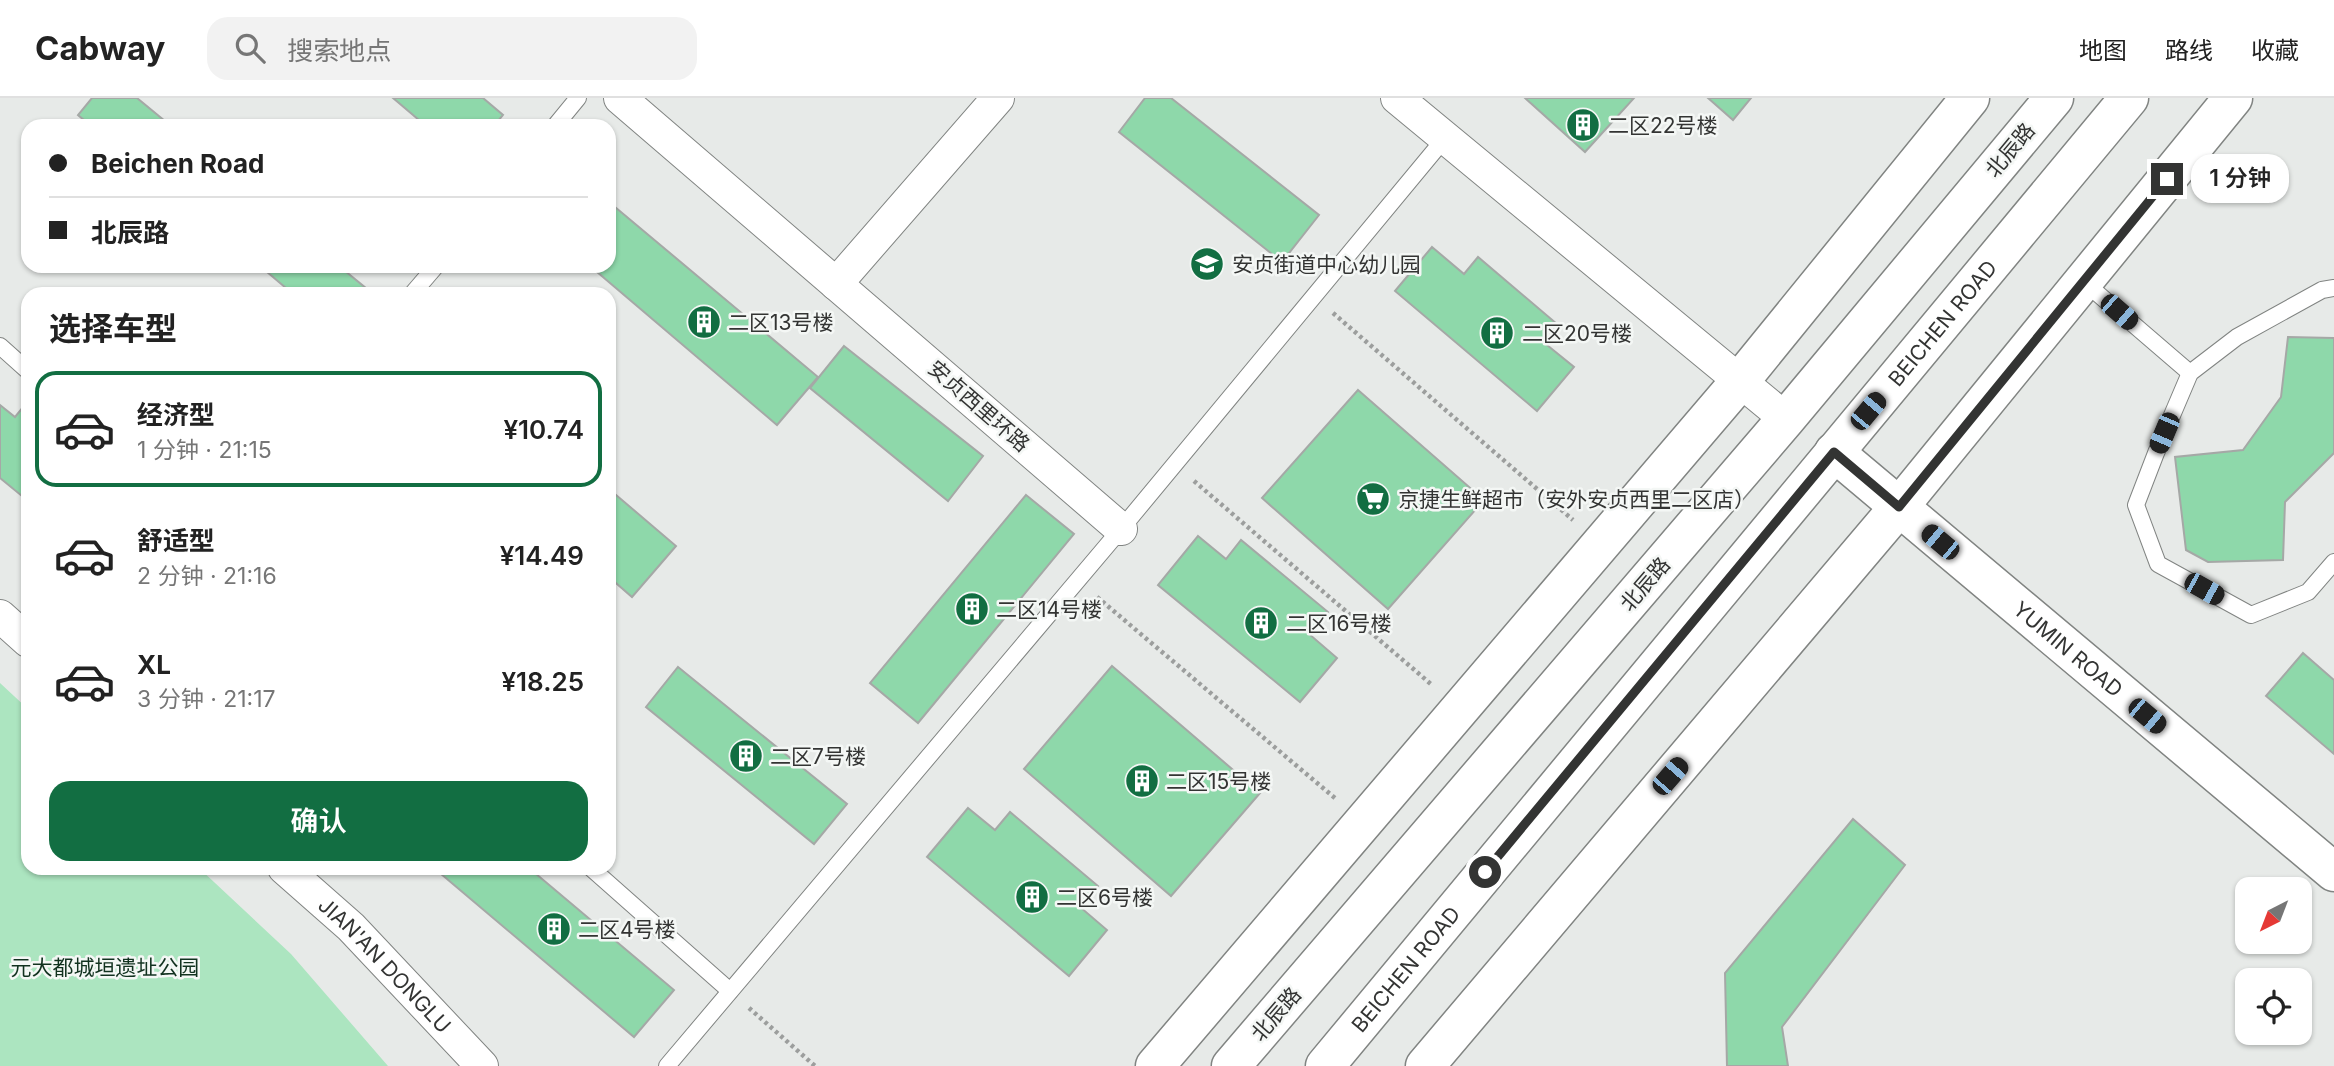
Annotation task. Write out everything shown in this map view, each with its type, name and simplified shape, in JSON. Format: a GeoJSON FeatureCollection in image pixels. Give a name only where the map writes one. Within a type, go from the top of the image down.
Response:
{"type":"FeatureCollection","features":[{"type":"Feature","properties":{"kind":"street","name":"安贞西里环路"},"geometry":{"type":"LineString","coordinates":[[620,98],[1121,529]]}},
{"type":"Feature","properties":{"kind":"street"},"geometry":{"type":"LineString","coordinates":[[836,284],[998,98]]}},
{"type":"Feature","properties":{"kind":"street"},"geometry":{"type":"LineString","coordinates":[[1397,98],[1786,419]]}},
{"type":"Feature","properties":{"kind":"street"},"geometry":{"type":"LineString","coordinates":[[1155,1066],[1740,381],[1969,98]]}},
{"type":"Feature","properties":{"kind":"street","name":"北辰路"},"geometry":{"type":"LineString","coordinates":[[1231,1066],[1786,419],[2054,98]]}},
{"type":"Feature","properties":{"kind":"street","name":"BEICHEN ROAD"},"geometry":{"type":"LineString","coordinates":[[1325,1066],[2129,98]]}},
{"type":"Feature","properties":{"kind":"street"},"geometry":{"type":"LineString","coordinates":[[1425,1066],[1899,507],[2233,98]]}},
{"type":"Feature","properties":{"kind":"street","name":"YUMIN ROAD"},"geometry":{"type":"LineString","coordinates":[[1834,452],[2334,872]]}},
{"type":"Feature","properties":{"kind":"street"},"geometry":{"type":"LineString","coordinates":[[0,616],[21,635]]}},
{"type":"Feature","properties":{"kind":"street","name":"JIAN'AN DONGLU"},"geometry":{"type":"LineString","coordinates":[[293,875],[351,927],[482,1066]]}},
{"type":"Feature","properties":{"kind":"lane"},"geometry":{"type":"LineString","coordinates":[[561,119],[578,98]]}},
{"type":"Feature","properties":{"kind":"lane"},"geometry":{"type":"LineString","coordinates":[[667,1066],[1175,465],[1446,138]]}},
{"type":"Feature","properties":{"kind":"lane"},"geometry":{"type":"LineString","coordinates":[[418,287],[430,273]]}},
{"type":"Feature","properties":{"kind":"lane"},"geometry":{"type":"LineString","coordinates":[[2083,281],[2190,373]]}},
{"type":"Feature","properties":{"kind":"lane"},"geometry":{"type":"LineString","coordinates":[[2334,288],[2322,290],[2237,337],[2190,373],[2136,505],[2158,564],[2251,615],[2308,592],[2334,562]]}},
{"type":"Feature","properties":{"kind":"lane"},"geometry":{"type":"LineString","coordinates":[[0,346],[21,365]]}},
{"type":"Feature","properties":{"kind":"lane"},"geometry":{"type":"LineString","coordinates":[[599,875],[730,991]]}},
{"type":"Feature","properties":{"kind":"path"},"geometry":{"type":"LineString","coordinates":[[1314,297],[1601,544]]}},
{"type":"Feature","properties":{"kind":"path"},"geometry":{"type":"LineString","coordinates":[[1175,465],[1460,709]]}},
{"type":"Feature","properties":{"kind":"path"},"geometry":{"type":"LineString","coordinates":[[1078,580],[1363,822]]}},
{"type":"Feature","properties":{"kind":"path"},"geometry":{"type":"LineString","coordinates":[[730,991],[815,1066]]}},
{"type":"Feature","properties":{"kind":"green space","name":"元大都城垣遗址公园"},"geometry":{"type":"Polygon","coordinates":[[[0,683],[21,702],[21,875],[206,875],[291,954],[388,1066],[0,1066],[0,683]]]}},
{"type":"Feature","properties":{"kind":"building"},"geometry":{"type":"Polygon","coordinates":[[[92,98],[137,98],[162,119],[83,119],[78,115],[92,98]]]}},
{"type":"Feature","properties":{"kind":"building"},"geometry":{"type":"Polygon","coordinates":[[[393,98],[483,98],[503,115],[500,119],[418,119],[393,98]]]}},
{"type":"Feature","properties":{"kind":"building"},"geometry":{"type":"Polygon","coordinates":[[[1145,98],[1171,98],[1319,215],[1282,262],[1119,132],[1145,98]]]}},
{"type":"Feature","properties":{"kind":"building","name":"二区22号楼"},"geometry":{"type":"Polygon","coordinates":[[[1525,98],[1634,98],[1585,152],[1525,98]]]}},
{"type":"Feature","properties":{"kind":"building"},"geometry":{"type":"Polygon","coordinates":[[[1708,98],[1751,98],[1733,120],[1708,98]]]}},
{"type":"Feature","properties":{"kind":"building","name":"二区13号楼"},"geometry":{"type":"Polygon","coordinates":[[[616,208],[818,377],[777,425],[598,273],[616,273],[616,208]]]}},
{"type":"Feature","properties":{"kind":"building","name":"二区20号楼"},"geometry":{"type":"Polygon","coordinates":[[[1432,247],[1464,274],[1478,257],[1557,324],[1542,341],[1574,367],[1537,411],[1395,291],[1432,247]]]}},
{"type":"Feature","properties":{"kind":"building"},"geometry":{"type":"Polygon","coordinates":[[[268,273],[348,273],[365,287],[285,287],[268,273]]]}},
{"type":"Feature","properties":{"kind":"building"},"geometry":{"type":"Polygon","coordinates":[[[2288,337],[2334,338],[2334,453],[2285,502],[2283,560],[2208,562],[2186,550],[2175,457],[2243,450],[2281,397],[2288,337]]]}},
{"type":"Feature","properties":{"kind":"building","name":"二区13号楼"},"geometry":{"type":"Polygon","coordinates":[[[844,346],[983,456],[948,501],[810,388],[844,346]]]}},
{"type":"Feature","properties":{"kind":"building","name":"京捷生鲜超市（安外安贞西里二区店）"},"geometry":{"type":"Polygon","coordinates":[[[1358,390],[1484,500],[1388,609],[1262,498],[1358,390]]]}},
{"type":"Feature","properties":{"kind":"building"},"geometry":{"type":"Polygon","coordinates":[[[0,405],[15,417],[21,410],[21,495],[0,478],[0,405]]]}},
{"type":"Feature","properties":{"kind":"building"},"geometry":{"type":"Polygon","coordinates":[[[616,495],[676,546],[632,597],[616,583],[616,495]]]}},
{"type":"Feature","properties":{"kind":"building","name":"二区14号楼"},"geometry":{"type":"Polygon","coordinates":[[[1026,495],[1074,534],[918,723],[870,683],[1026,495]]]}},
{"type":"Feature","properties":{"kind":"building","name":"二区16号楼"},"geometry":{"type":"Polygon","coordinates":[[[1198,536],[1226,559],[1241,540],[1328,612],[1309,634],[1337,658],[1300,702],[1158,585],[1198,536]]]}},
{"type":"Feature","properties":{"kind":"building"},"geometry":{"type":"Polygon","coordinates":[[[2303,653],[2334,680],[2334,754],[2266,696],[2303,653]]]}},
{"type":"Feature","properties":{"kind":"building","name":"二区15号楼"},"geometry":{"type":"Polygon","coordinates":[[[1112,666],[1260,793],[1171,896],[1024,769],[1112,666]]]}},
{"type":"Feature","properties":{"kind":"building","name":"二区7号楼"},"geometry":{"type":"Polygon","coordinates":[[[678,667],[847,804],[814,844],[646,707],[678,667]]]}},
{"type":"Feature","properties":{"kind":"building","name":"二区6号楼"},"geometry":{"type":"Polygon","coordinates":[[[968,808],[995,830],[1010,812],[1098,886],[1080,907],[1107,930],[1069,976],[927,857],[968,808]]]}},
{"type":"Feature","properties":{"kind":"building"},"geometry":{"type":"Polygon","coordinates":[[[1853,819],[1905,865],[1782,1027],[1788,1066],[1727,1066],[1725,973],[1853,819]]]}},
{"type":"Feature","properties":{"kind":"building","name":"二区4号楼"},"geometry":{"type":"Polygon","coordinates":[[[442,875],[537,875],[674,990],[634,1037],[442,875]]]}},
{"type":"Feature","properties":{"kind":"place","name":"二区22号楼"},"geometry":{"type":"Point","coordinates":[1583,125]}},
{"type":"Feature","properties":{"kind":"place","name":"安贞街道中心幼儿园"},"geometry":{"type":"Point","coordinates":[1207,264]}},
{"type":"Feature","properties":{"kind":"place","name":"二区13号楼"},"geometry":{"type":"Point","coordinates":[704,322]}},
{"type":"Feature","properties":{"kind":"place","name":"二区20号楼"},"geometry":{"type":"Point","coordinates":[1497,333]}},
{"type":"Feature","properties":{"kind":"place","name":"京捷生鲜超市（安外安贞西里二区店）"},"geometry":{"type":"Point","coordinates":[1373,499]}},
{"type":"Feature","properties":{"kind":"place","name":"二区14号楼"},"geometry":{"type":"Point","coordinates":[972,609]}},
{"type":"Feature","properties":{"kind":"place","name":"二区16号楼"},"geometry":{"type":"Point","coordinates":[1261,623]}},
{"type":"Feature","properties":{"kind":"place","name":"二区7号楼"},"geometry":{"type":"Point","coordinates":[746,756]}},
{"type":"Feature","properties":{"kind":"place","name":"二区15号楼"},"geometry":{"type":"Point","coordinates":[1142,781]}},
{"type":"Feature","properties":{"kind":"place","name":"二区6号楼"},"geometry":{"type":"Point","coordinates":[1032,897]}},
{"type":"Feature","properties":{"kind":"place","name":"二区4号楼"},"geometry":{"type":"Point","coordinates":[554,929]}},
{"type":"Feature","properties":{"kind":"route"},"geometry":{"type":"LineString","coordinates":[[1485,872],[1834,452],[1899,507],[2167,179]]}}]}
